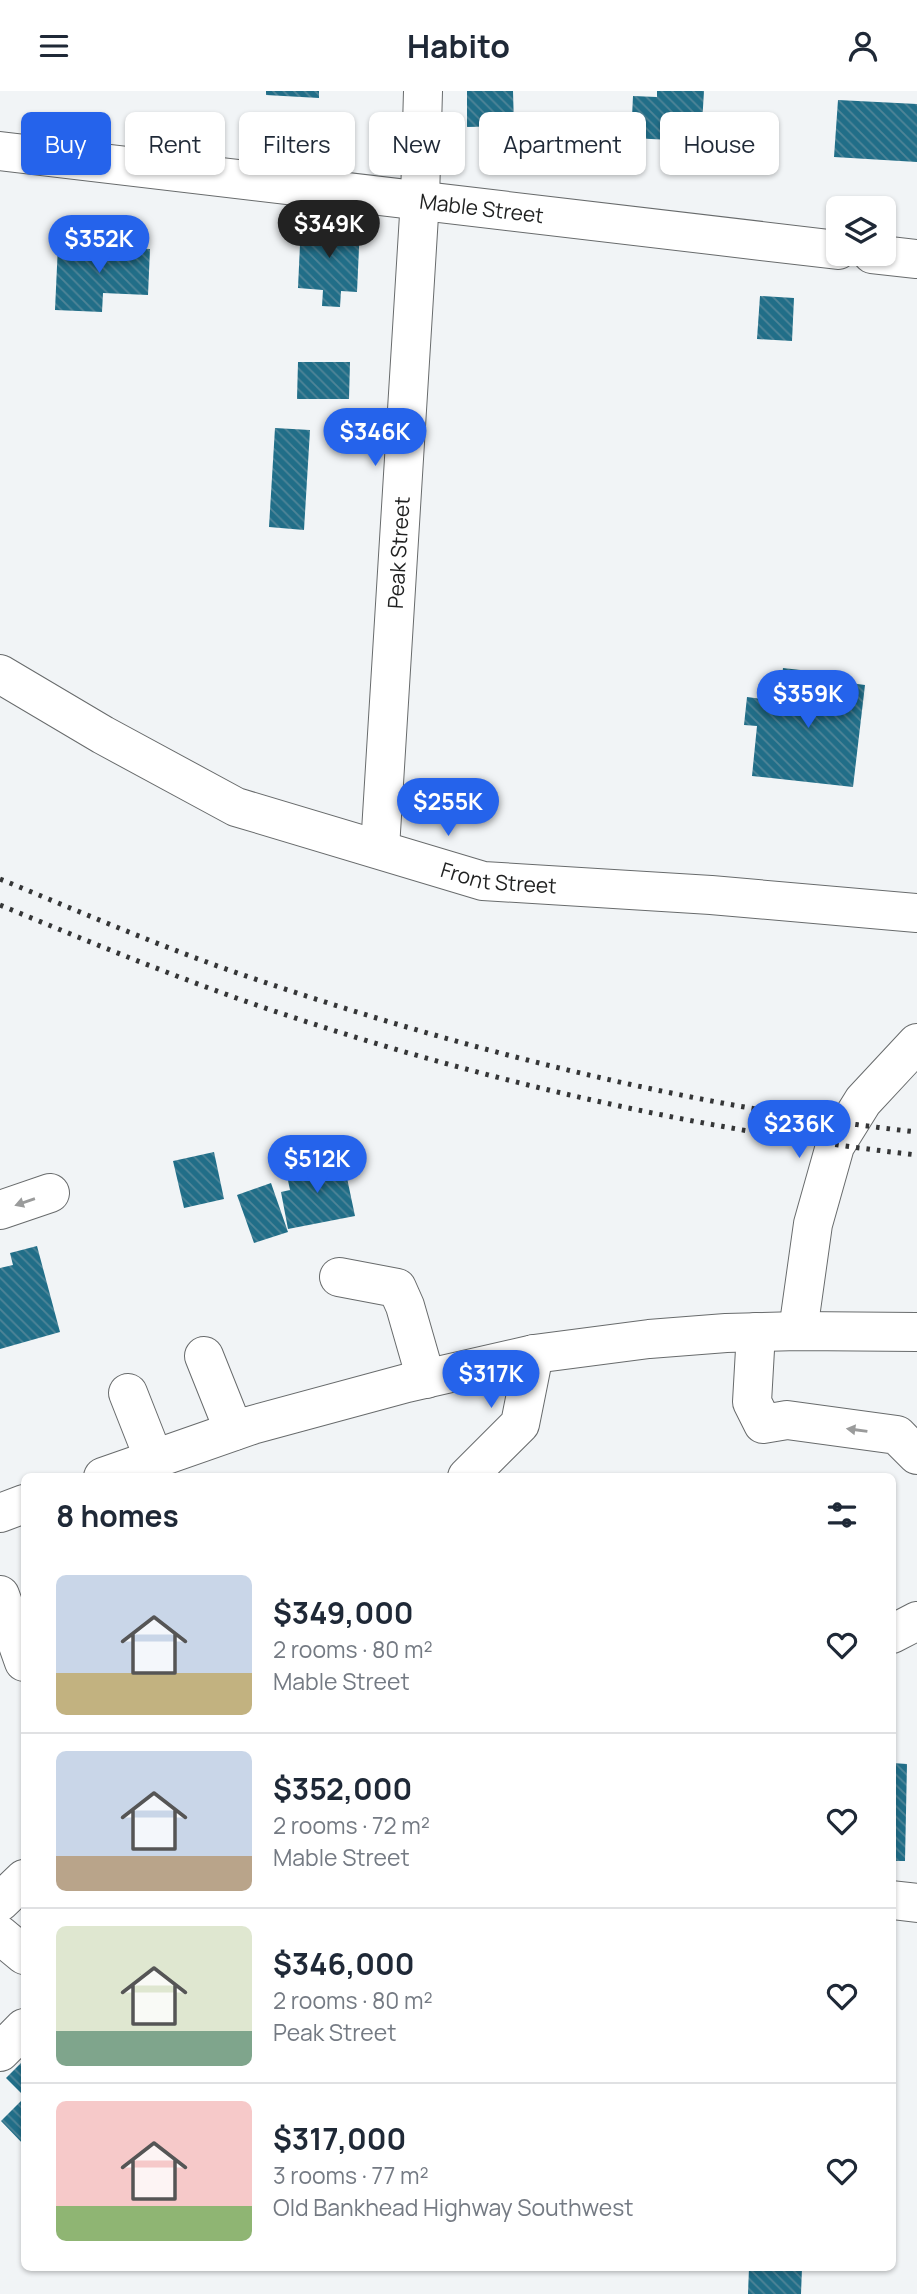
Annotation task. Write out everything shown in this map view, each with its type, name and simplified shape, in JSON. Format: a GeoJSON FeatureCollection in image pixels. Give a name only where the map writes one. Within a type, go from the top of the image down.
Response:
{"type":"FeatureCollection","features":[{"type":"Feature","properties":{"kind":"street","name":"Peak Street"},"geometry":{"type":"LineString","coordinates":[[380,848],[421,199],[424,91]]}},
{"type":"Feature","properties":{"kind":"street","name":"Mable Street"},"geometry":{"type":"LineString","coordinates":[[0,151],[826,249]]}},
{"type":"Feature","properties":{"kind":"street"},"geometry":{"type":"LineString","coordinates":[[896,257],[917,259]]}},
{"type":"Feature","properties":{"kind":"street","name":"Front Street"},"geometry":{"type":"LineString","coordinates":[[0,674],[103,735],[236,807],[380,848],[482,881],[711,895],[917,913]]}},
{"type":"Feature","properties":{"kind":"street"},"geometry":{"type":"LineString","coordinates":[[798,1331],[813,1224],[835,1146],[863,1101],[917,1043]]}},
{"type":"Feature","properties":{"kind":"street"},"geometry":{"type":"LineString","coordinates":[[0,1210],[50,1193]]}},
{"type":"Feature","properties":{"kind":"street"},"geometry":{"type":"LineString","coordinates":[[339,1277],[397,1288],[405,1305],[426,1379]]}},
{"type":"Feature","properties":{"kind":"street"},"geometry":{"type":"LineString","coordinates":[[756,1332],[752,1402],[764,1424],[787,1420],[897,1435],[917,1455]]}},
{"type":"Feature","properties":{"kind":"street"},"geometry":{"type":"LineString","coordinates":[[114,1473],[233,1431],[426,1379],[534,1354],[649,1339],[756,1332],[917,1332]]}},
{"type":"Feature","properties":{"kind":"street"},"geometry":{"type":"LineString","coordinates":[[485,1471],[520,1424],[534,1354]]}},
{"type":"Feature","properties":{"kind":"street"},"geometry":{"type":"LineString","coordinates":[[204,1356],[233,1431]]}},
{"type":"Feature","properties":{"kind":"street"},"geometry":{"type":"LineString","coordinates":[[128,1392],[154,1459]]}},
{"type":"Feature","properties":{"kind":"street"},"geometry":{"type":"LineString","coordinates":[[0,1595],[21,1653]]}},
{"type":"Feature","properties":{"kind":"street"},"geometry":{"type":"LineString","coordinates":[[896,1632],[917,1621]]}},
{"type":"Feature","properties":{"kind":"street"},"geometry":{"type":"LineString","coordinates":[[0,1902],[21,1882]]}},
{"type":"Feature","properties":{"kind":"street"},"geometry":{"type":"LineString","coordinates":[[896,1900],[917,1903]]}},
{"type":"Feature","properties":{"kind":"street"},"geometry":{"type":"LineString","coordinates":[[0,1935],[21,1952]]}},
{"type":"Feature","properties":{"kind":"street"},"geometry":{"type":"LineString","coordinates":[[0,2052],[21,2031]]}},
{"type":"Feature","properties":{"kind":"building"},"geometry":{"type":"Polygon","coordinates":[[[266,91],[319,91],[319,98],[266,95],[266,91]]]}},
{"type":"Feature","properties":{"kind":"building"},"geometry":{"type":"Polygon","coordinates":[[[467,91],[513,91],[514,112],[479,112],[479,127],[467,127],[467,91]]]}},
{"type":"Feature","properties":{"kind":"building"},"geometry":{"type":"Polygon","coordinates":[[[657,91],[704,91],[703,112],[660,112],[660,139],[646,139],[646,112],[632,112],[633,96],[657,97],[657,91]]]}},
{"type":"Feature","properties":{"kind":"building"},"geometry":{"type":"Polygon","coordinates":[[[838,100],[917,104],[917,162],[834,157],[838,100]]]}},
{"type":"Feature","properties":{"kind":"building"},"geometry":{"type":"Polygon","coordinates":[[[301,223],[360,226],[357,292],[341,291],[340,307],[322,306],[323,290],[298,288],[301,223]]]}},
{"type":"Feature","properties":{"kind":"building"},"geometry":{"type":"Polygon","coordinates":[[[58,245],[150,249],[148,295],[103,293],[102,312],[55,310],[58,245]]]}},
{"type":"Feature","properties":{"kind":"building"},"geometry":{"type":"Polygon","coordinates":[[[760,296],[794,298],[792,341],[757,339],[760,296]]]}},
{"type":"Feature","properties":{"kind":"building"},"geometry":{"type":"Polygon","coordinates":[[[298,362],[350,362],[349,399],[297,399],[298,362]]]}},
{"type":"Feature","properties":{"kind":"building"},"geometry":{"type":"Polygon","coordinates":[[[275,428],[310,430],[304,530],[269,527],[275,428]]]}},
{"type":"Feature","properties":{"kind":"building"},"geometry":{"type":"Polygon","coordinates":[[[783,668],[827,673],[827,680],[865,685],[853,787],[752,776],[757,726],[744,725],[747,697],[779,701],[783,668]]]}},
{"type":"Feature","properties":{"kind":"building"},"geometry":{"type":"Polygon","coordinates":[[[214,1152],[224,1199],[184,1208],[173,1161],[214,1152]]]}},
{"type":"Feature","properties":{"kind":"building"},"geometry":{"type":"Polygon","coordinates":[[[343,1159],[355,1216],[288,1229],[281,1192],[290,1190],[286,1171],[343,1159]]]}},
{"type":"Feature","properties":{"kind":"building"},"geometry":{"type":"Polygon","coordinates":[[[271,1183],[288,1232],[254,1243],[237,1195],[271,1183]]]}},
{"type":"Feature","properties":{"kind":"building"},"geometry":{"type":"Polygon","coordinates":[[[37,1246],[60,1332],[0,1349],[0,1268],[13,1265],[10,1253],[37,1246]]]}},
{"type":"Feature","properties":{"kind":"building"},"geometry":{"type":"Polygon","coordinates":[[[896,1763],[907,1764],[905,1861],[896,1861],[896,1763]]]}},
{"type":"Feature","properties":{"kind":"building"},"geometry":{"type":"Polygon","coordinates":[[[21,2063],[21,2093],[6,2078],[21,2063]]]}},
{"type":"Feature","properties":{"kind":"building"},"geometry":{"type":"Polygon","coordinates":[[[21,2101],[21,2142],[1,2121],[21,2101]]]}},
{"type":"Feature","properties":{"kind":"building"},"geometry":{"type":"Polygon","coordinates":[[[749,2271],[802,2271],[801,2294],[748,2294],[749,2271]]]}},
{"type":"Feature","properties":{"kind":"railway"},"geometry":{"type":"LineString","coordinates":[[0,879],[220,967],[333,1005],[497,1052],[664,1092],[748,1108],[917,1132]]}},
{"type":"Feature","properties":{"kind":"railway"},"geometry":{"type":"LineString","coordinates":[[0,905],[242,1000],[407,1053],[491,1076],[660,1115],[746,1131],[917,1155]]}}]}
